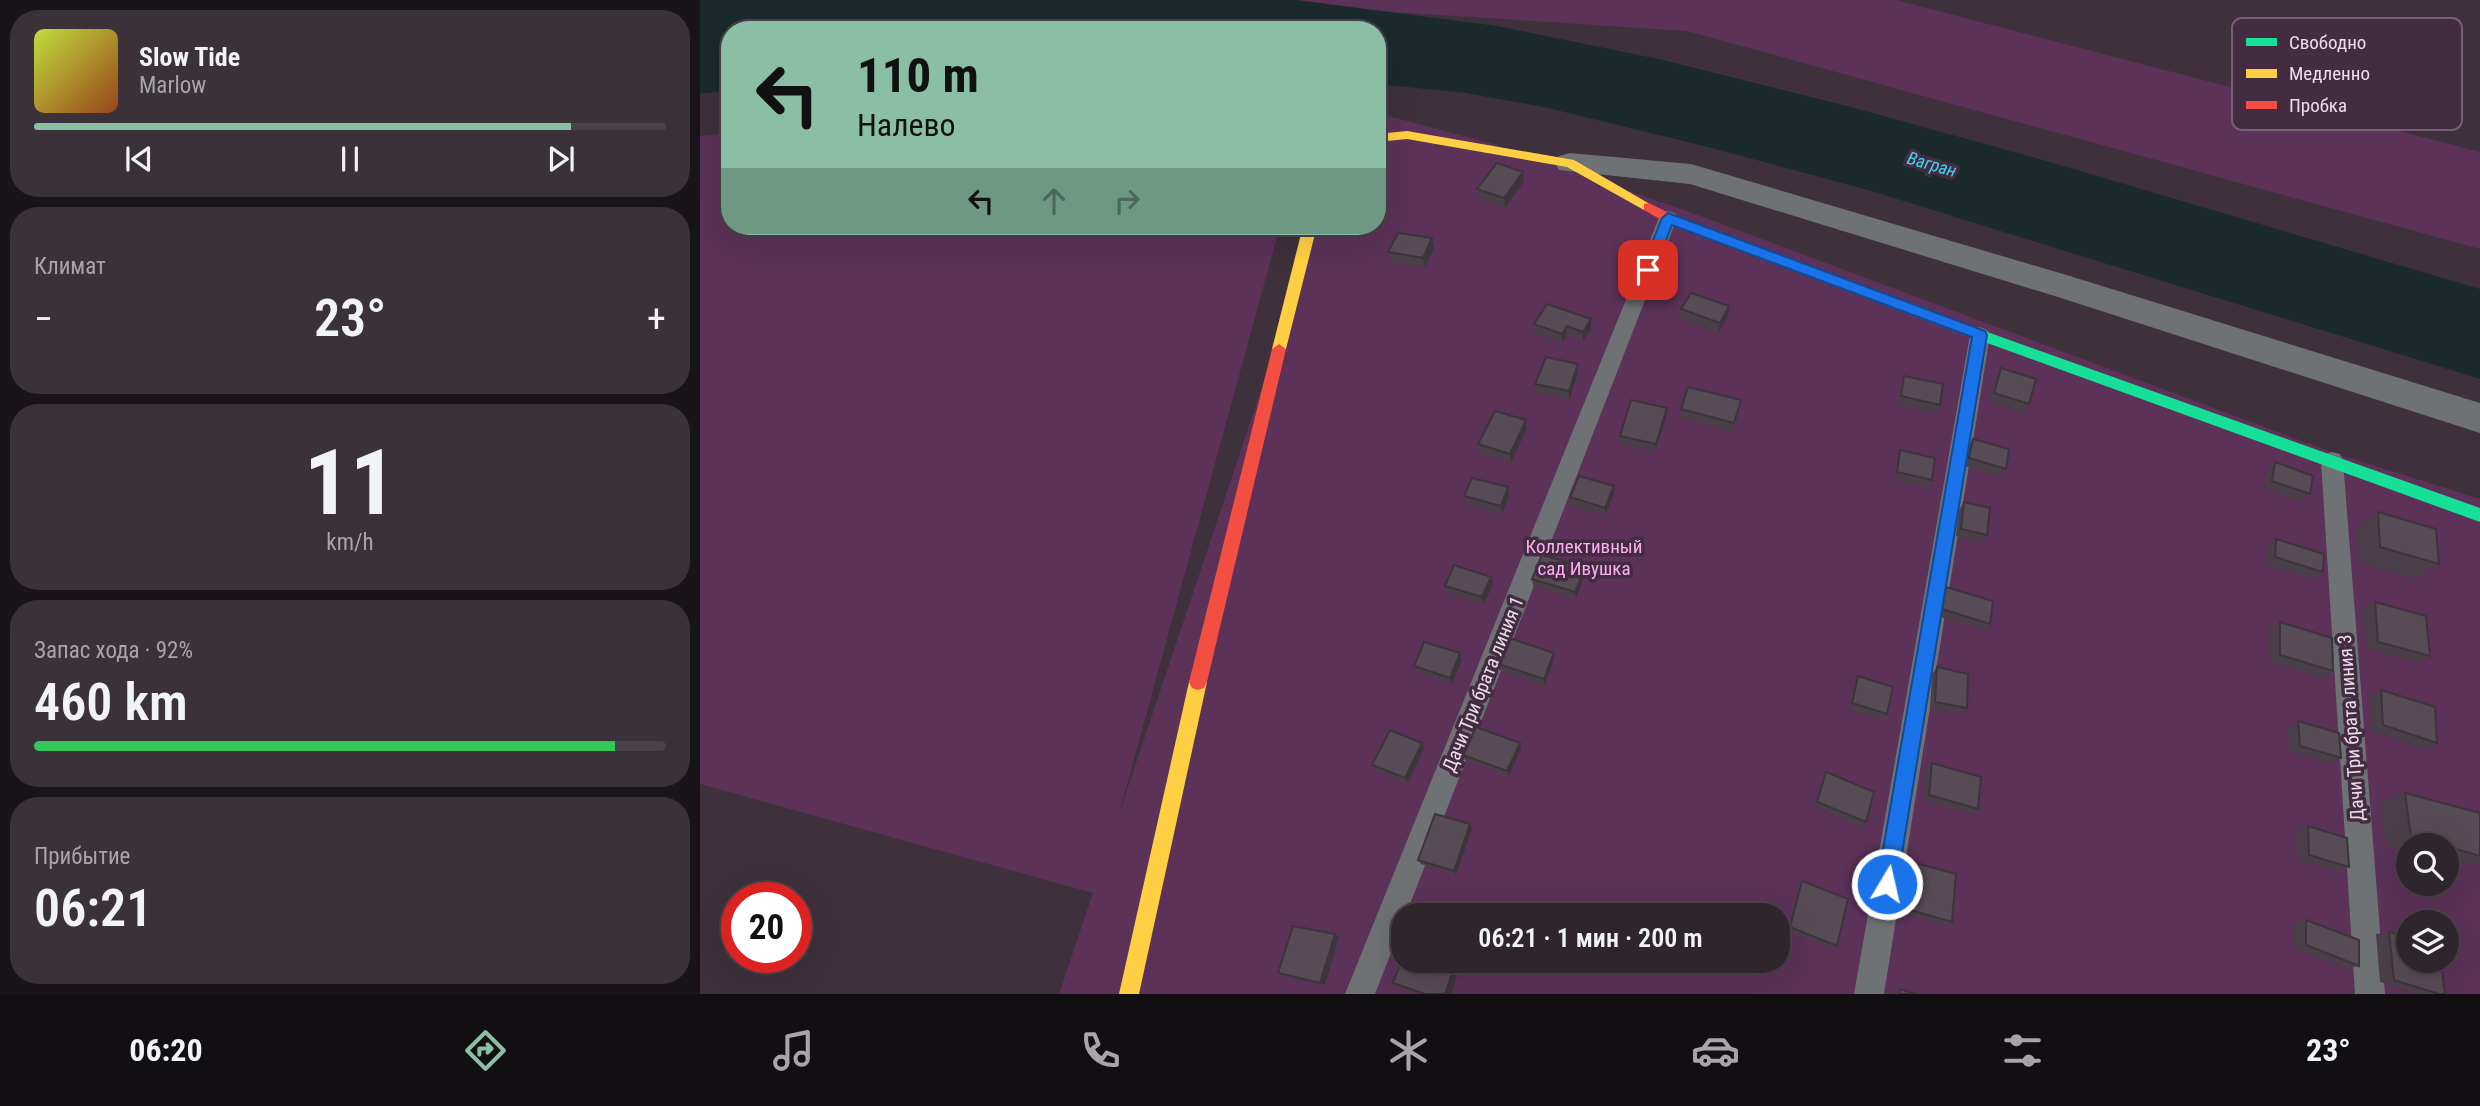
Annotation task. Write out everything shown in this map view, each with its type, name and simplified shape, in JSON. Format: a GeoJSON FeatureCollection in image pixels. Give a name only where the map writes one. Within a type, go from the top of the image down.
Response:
{"type":"FeatureCollection","features":[{"type":"Feature","properties":{"kind":"street"},"geometry":{"type":"LineString","coordinates":[[1386,137],[1407,135],[1570,163],[1691,174],[2073,289],[2480,418]]}},
{"type":"Feature","properties":{"kind":"street"},"geometry":{"type":"LineString","coordinates":[[1570,163],[1668,218],[1980,335],[2480,514]]}},
{"type":"Feature","properties":{"kind":"street"},"geometry":{"type":"LineString","coordinates":[[1129,994],[1219,590],[1308,235]]}},
{"type":"Feature","properties":{"kind":"lane","name":"Дачи Три брата линия 1"},"geometry":{"type":"LineString","coordinates":[[1360,994],[1668,218]]}},
{"type":"Feature","properties":{"kind":"lane"},"geometry":{"type":"LineString","coordinates":[[1869,994],[1980,335]]}},
{"type":"Feature","properties":{"kind":"lane","name":"Дачи Три брата линия 3"},"geometry":{"type":"LineString","coordinates":[[2332,461],[2370,994]]}},
{"type":"Feature","properties":{"kind":"green space"},"geometry":{"type":"Polygon","coordinates":[[[1296,0],[1896,0],[2232,87],[2232,130],[2395,130],[2480,152],[2480,249],[1687,31],[1378,11],[1296,0]]]}},
{"type":"Feature","properties":{"kind":"green space","name":"Коллективный сад Ивушка"},"geometry":{"type":"Polygon","coordinates":[[[1386,115],[1490,143],[1695,214],[2334,453],[2480,499],[2480,994],[1059,994],[1093,893],[700,784],[700,136],[721,134],[721,235],[1278,235],[1119,814],[1313,235],[1386,235],[1386,115]]]}},
{"type":"Feature","properties":{"kind":"water","name":"Вагран"},"geometry":{"type":"Polygon","coordinates":[[[700,0],[1296,0],[1497,26],[1663,60],[1847,106],[2036,158],[2480,289],[2480,379],[1868,190],[1544,107],[1466,93],[1386,85],[1386,21],[721,21],[721,91],[700,94],[700,0]]]}},
{"type":"Feature","properties":{"kind":"building"},"geometry":{"type":"Polygon","coordinates":[[[1497,163],[1523,172],[1504,198],[1477,189],[1497,163]]]}},
{"type":"Feature","properties":{"kind":"building"},"geometry":{"type":"Polygon","coordinates":[[[1398,233],[1432,238],[1423,258],[1388,252],[1398,233]]]}},
{"type":"Feature","properties":{"kind":"building"},"geometry":{"type":"Polygon","coordinates":[[[1691,293],[1729,306],[1720,323],[1681,309],[1691,293]]]}},
{"type":"Feature","properties":{"kind":"building"},"geometry":{"type":"Polygon","coordinates":[[[1547,304],[1591,319],[1583,332],[1567,326],[1562,334],[1534,324],[1547,304]]]}},
{"type":"Feature","properties":{"kind":"building"},"geometry":{"type":"Polygon","coordinates":[[[1546,357],[1578,364],[1569,391],[1535,384],[1546,357]]]}},
{"type":"Feature","properties":{"kind":"building"},"geometry":{"type":"Polygon","coordinates":[[[2001,368],[2036,379],[2029,404],[1994,393],[2001,368]]]}},
{"type":"Feature","properties":{"kind":"building"},"geometry":{"type":"Polygon","coordinates":[[[1904,376],[1943,384],[1940,405],[1901,396],[1904,376]]]}},
{"type":"Feature","properties":{"kind":"building"},"geometry":{"type":"Polygon","coordinates":[[[1688,387],[1741,400],[1734,423],[1681,409],[1688,387]]]}},
{"type":"Feature","properties":{"kind":"building"},"geometry":{"type":"Polygon","coordinates":[[[1631,400],[1667,408],[1656,444],[1620,436],[1631,400]]]}},
{"type":"Feature","properties":{"kind":"building"},"geometry":{"type":"Polygon","coordinates":[[[1495,411],[1526,420],[1510,454],[1478,444],[1495,411]]]}},
{"type":"Feature","properties":{"kind":"building"},"geometry":{"type":"Polygon","coordinates":[[[1973,439],[2009,449],[2006,469],[1969,458],[1973,439]]]}},
{"type":"Feature","properties":{"kind":"building"},"geometry":{"type":"Polygon","coordinates":[[[1900,450],[1935,458],[1932,480],[1897,472],[1900,450]]]}},
{"type":"Feature","properties":{"kind":"building"},"geometry":{"type":"Polygon","coordinates":[[[2275,462],[2313,476],[2310,494],[2272,481],[2275,462]]]}},
{"type":"Feature","properties":{"kind":"building"},"geometry":{"type":"Polygon","coordinates":[[[1579,476],[1614,486],[1605,508],[1570,497],[1579,476]]]}},
{"type":"Feature","properties":{"kind":"building"},"geometry":{"type":"Polygon","coordinates":[[[1472,478],[1508,487],[1501,506],[1464,496],[1472,478]]]}},
{"type":"Feature","properties":{"kind":"building"},"geometry":{"type":"Polygon","coordinates":[[[1964,502],[1990,508],[1987,535],[1961,529],[1964,502]]]}},
{"type":"Feature","properties":{"kind":"building"},"geometry":{"type":"Polygon","coordinates":[[[2378,512],[2436,529],[2439,564],[2380,547],[2378,512]]]}},
{"type":"Feature","properties":{"kind":"building"},"geometry":{"type":"Polygon","coordinates":[[[2276,539],[2324,554],[2323,572],[2275,557],[2276,539]]]}},
{"type":"Feature","properties":{"kind":"building"},"geometry":{"type":"Polygon","coordinates":[[[1542,555],[1585,567],[1575,592],[1532,579],[1542,555]]]}},
{"type":"Feature","properties":{"kind":"building"},"geometry":{"type":"Polygon","coordinates":[[[1454,565],[1491,577],[1482,597],[1445,586],[1454,565]]]}},
{"type":"Feature","properties":{"kind":"building"},"geometry":{"type":"Polygon","coordinates":[[[1946,587],[1993,601],[1990,624],[1942,609],[1946,587]]]}},
{"type":"Feature","properties":{"kind":"building"},"geometry":{"type":"Polygon","coordinates":[[[2375,602],[2426,616],[2430,656],[2378,642],[2375,602]]]}},
{"type":"Feature","properties":{"kind":"building"},"geometry":{"type":"Polygon","coordinates":[[[2280,622],[2332,638],[2333,671],[2280,655],[2280,622]]]}},
{"type":"Feature","properties":{"kind":"building"},"geometry":{"type":"Polygon","coordinates":[[[1509,638],[1554,653],[1544,679],[1498,664],[1509,638]]]}},
{"type":"Feature","properties":{"kind":"building"},"geometry":{"type":"Polygon","coordinates":[[[1424,642],[1460,653],[1450,678],[1414,666],[1424,642]]]}},
{"type":"Feature","properties":{"kind":"building"},"geometry":{"type":"Polygon","coordinates":[[[1937,667],[1968,674],[1967,708],[1935,702],[1937,667]]]}},
{"type":"Feature","properties":{"kind":"building"},"geometry":{"type":"Polygon","coordinates":[[[1858,676],[1893,687],[1887,714],[1852,703],[1858,676]]]}},
{"type":"Feature","properties":{"kind":"building"},"geometry":{"type":"Polygon","coordinates":[[[2381,690],[2435,707],[2437,743],[2383,725],[2381,690]]]}},
{"type":"Feature","properties":{"kind":"building"},"geometry":{"type":"Polygon","coordinates":[[[2298,721],[2339,733],[2341,758],[2300,746],[2298,721]]]}},
{"type":"Feature","properties":{"kind":"building"},"geometry":{"type":"Polygon","coordinates":[[[1476,727],[1520,743],[1507,771],[1463,755],[1476,727]]]}},
{"type":"Feature","properties":{"kind":"building"},"geometry":{"type":"Polygon","coordinates":[[[1390,730],[1422,743],[1405,778],[1372,765],[1390,730]]]}},
{"type":"Feature","properties":{"kind":"building"},"geometry":{"type":"Polygon","coordinates":[[[1932,763],[1981,777],[1978,809],[1929,795],[1932,763]]]}},
{"type":"Feature","properties":{"kind":"building"},"geometry":{"type":"Polygon","coordinates":[[[1826,772],[1874,792],[1866,822],[1817,802],[1826,772]]]}},
{"type":"Feature","properties":{"kind":"building"},"geometry":{"type":"Polygon","coordinates":[[[2405,793],[2480,813],[2480,856],[2459,850],[2459,833],[2410,833],[2405,793]]]}},
{"type":"Feature","properties":{"kind":"building"},"geometry":{"type":"Polygon","coordinates":[[[1435,814],[1470,824],[1454,871],[1418,860],[1435,814]]]}},
{"type":"Feature","properties":{"kind":"building"},"geometry":{"type":"Polygon","coordinates":[[[2308,826],[2347,838],[2349,867],[2309,855],[2308,826]]]}},
{"type":"Feature","properties":{"kind":"building"},"geometry":{"type":"Polygon","coordinates":[[[1908,861],[1956,874],[1952,922],[1903,908],[1908,861]]]}},
{"type":"Feature","properties":{"kind":"building"},"geometry":{"type":"Polygon","coordinates":[[[1802,881],[1848,899],[1837,946],[1790,927],[1802,881]]]}},
{"type":"Feature","properties":{"kind":"building"},"geometry":{"type":"Polygon","coordinates":[[[2306,920],[2359,940],[2359,966],[2306,945],[2306,920]]]}},
{"type":"Feature","properties":{"kind":"building"},"geometry":{"type":"Polygon","coordinates":[[[1293,926],[1335,934],[1320,983],[1278,973],[1293,926]]]}},
{"type":"Feature","properties":{"kind":"building"},"geometry":{"type":"Polygon","coordinates":[[[2389,932],[2396,934],[2396,973],[2442,973],[2445,994],[2439,994],[2394,980],[2389,932]]]}},
{"type":"Feature","properties":{"kind":"building"},"geometry":{"type":"Polygon","coordinates":[[[1397,973],[1452,973],[1445,994],[1425,994],[1393,983],[1397,973]]]}},
{"type":"Feature","properties":{"kind":"building"},"geometry":{"type":"Polygon","coordinates":[[[1900,989],[1916,994],[1899,994],[1900,989]]]}},
{"type":"Feature","properties":{"kind":"traffic: fast"},"geometry":{"type":"LineString","coordinates":[[1937,319],[2480,515]]}},
{"type":"Feature","properties":{"kind":"traffic: slow"},"geometry":{"type":"LineString","coordinates":[[1386,137],[1407,135],[1570,163],[1649,207]]}},
{"type":"Feature","properties":{"kind":"traffic: slow"},"geometry":{"type":"LineString","coordinates":[[1279,349],[1308,235]]}},
{"type":"Feature","properties":{"kind":"traffic: slow"},"geometry":{"type":"LineString","coordinates":[[1129,994],[1198,682]]}},
{"type":"Feature","properties":{"kind":"traffic: jam"},"geometry":{"type":"LineString","coordinates":[[1649,207],[1668,218],[1937,319]]}},
{"type":"Feature","properties":{"kind":"traffic: jam"},"geometry":{"type":"LineString","coordinates":[[1198,682],[1279,349]]}},
{"type":"Feature","properties":{"kind":"route"},"geometry":{"type":"LineString","coordinates":[[1648,270],[1668,218],[1980,335],[1887,884]]}}]}
